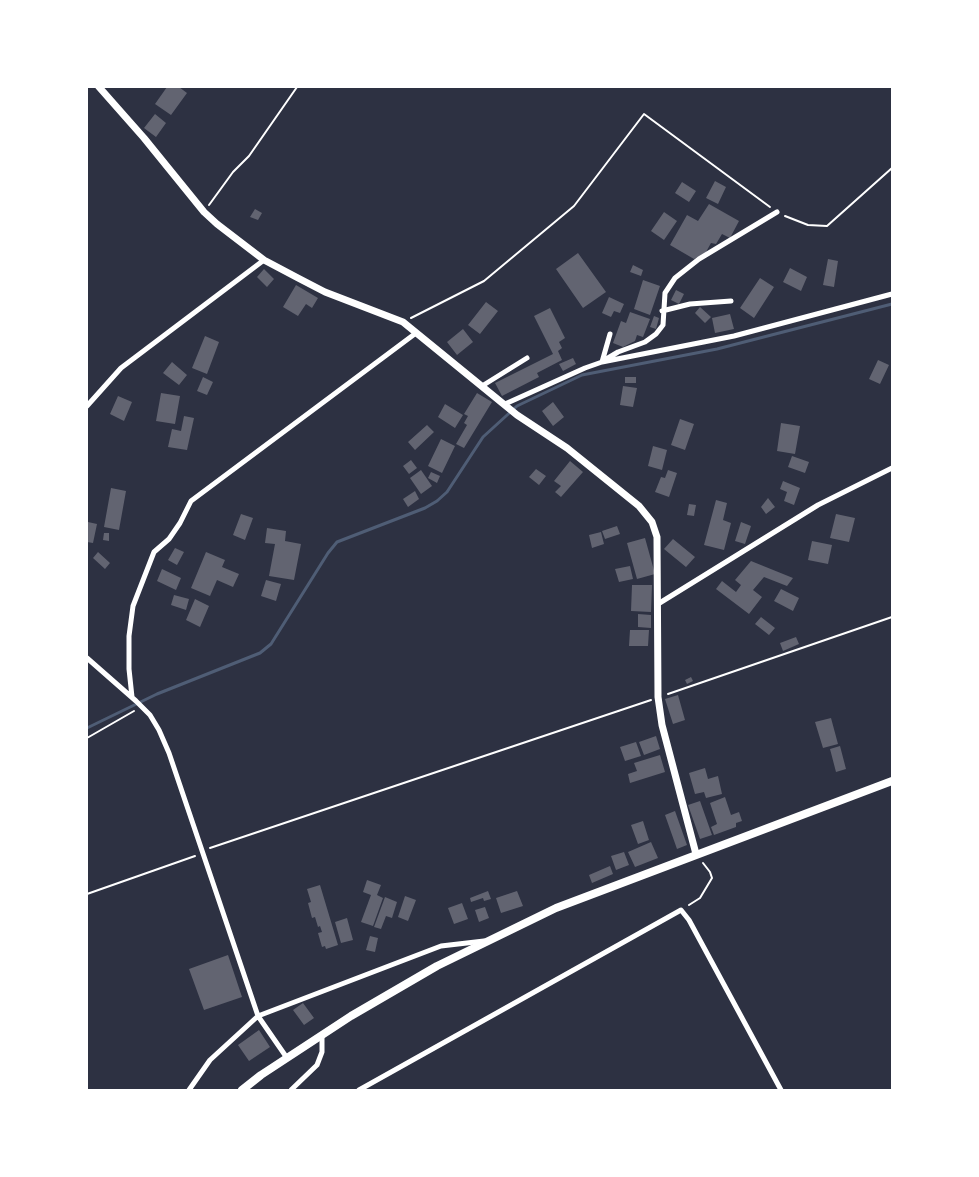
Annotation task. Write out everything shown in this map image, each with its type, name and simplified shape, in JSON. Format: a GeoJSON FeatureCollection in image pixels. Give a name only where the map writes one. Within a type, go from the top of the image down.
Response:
{"type":"FeatureCollection","features":[{"type":"Feature","properties":{"kind":"highway"},"geometry":{"type":"LineString","coordinates":[[242,1090],[322,1035],[437,966],[556,908],[892,781]]}},
{"type":"Feature","properties":{"kind":"main road"},"geometry":{"type":"LineString","coordinates":[[99,87],[144,138],[204,213],[264,260],[325,292],[403,322],[506,406],[567,448],[639,506],[652,522],[657,537],[658,697],[662,725],[696,854]]}},
{"type":"Feature","properties":{"kind":"street"},"geometry":{"type":"LineString","coordinates":[[506,406],[555,381],[645,342],[663,325],[662,311],[665,293],[675,278],[699,259],[777,212]]}},
{"type":"Feature","properties":{"kind":"street"},"geometry":{"type":"LineString","coordinates":[[87,406],[121,368],[264,260]]}},
{"type":"Feature","properties":{"kind":"street"},"geometry":{"type":"LineString","coordinates":[[602,362],[734,336],[892,294]]}},
{"type":"Feature","properties":{"kind":"street"},"geometry":{"type":"LineString","coordinates":[[662,311],[690,304],[731,301]]}},
{"type":"Feature","properties":{"kind":"street"},"geometry":{"type":"LineString","coordinates":[[137,702],[129,669],[129,636],[133,606],[154,552],[169,539],[191,501],[416,333]]}},
{"type":"Feature","properties":{"kind":"street"},"geometry":{"type":"LineString","coordinates":[[602,362],[610,334]]}},
{"type":"Feature","properties":{"kind":"street"},"geometry":{"type":"LineString","coordinates":[[482,386],[527,358]]}},
{"type":"Feature","properties":{"kind":"street"},"geometry":{"type":"LineString","coordinates":[[658,604],[818,505],[892,468]]}},
{"type":"Feature","properties":{"kind":"street"},"geometry":{"type":"LineString","coordinates":[[87,658],[150,715],[169,753],[258,1016],[287,1058]]}},
{"type":"Feature","properties":{"kind":"street"},"geometry":{"type":"LineString","coordinates":[[359,1090],[681,910],[689,920],[781,1090]]}},
{"type":"Feature","properties":{"kind":"street"},"geometry":{"type":"LineString","coordinates":[[189,1090],[210,1060],[258,1016],[441,946],[489,941]]}},
{"type":"Feature","properties":{"kind":"street"},"geometry":{"type":"LineString","coordinates":[[291,1090],[317,1065],[322,1052],[322,1035]]}},
{"type":"Feature","properties":{"kind":"path"},"geometry":{"type":"LineString","coordinates":[[204,213],[233,172],[249,156],[297,87]]}},
{"type":"Feature","properties":{"kind":"path"},"geometry":{"type":"LineString","coordinates":[[403,322],[484,281],[574,206],[644,114],[777,212],[808,225],[826,226],[892,168]]}},
{"type":"Feature","properties":{"kind":"path"},"geometry":{"type":"LineString","coordinates":[[87,894],[201,852],[892,617]]}},
{"type":"Feature","properties":{"kind":"path"},"geometry":{"type":"LineString","coordinates":[[87,738],[137,702]]}},
{"type":"Feature","properties":{"kind":"path"},"geometry":{"type":"LineString","coordinates":[[681,910],[700,898],[712,878],[696,854]]}},
{"type":"Feature","properties":{"kind":"building"},"geometry":{"type":"Polygon","coordinates":[[[167,87],[179,87],[187,93],[171,115],[155,104],[167,87]]]}},
{"type":"Feature","properties":{"kind":"building"},"geometry":{"type":"Polygon","coordinates":[[[155,114],[166,123],[156,137],[144,128],[155,114]]]}},
{"type":"Feature","properties":{"kind":"building"},"geometry":{"type":"Polygon","coordinates":[[[715,181],[726,187],[718,204],[706,198],[715,181]]]}},
{"type":"Feature","properties":{"kind":"building"},"geometry":{"type":"Polygon","coordinates":[[[682,182],[696,191],[689,202],[675,193],[682,182]]]}},
{"type":"Feature","properties":{"kind":"building"},"geometry":{"type":"Polygon","coordinates":[[[709,204],[739,221],[730,238],[722,234],[716,244],[711,243],[706,252],[694,259],[670,245],[687,215],[698,221],[709,204]]]}},
{"type":"Feature","properties":{"kind":"building"},"geometry":{"type":"Polygon","coordinates":[[[255,209],[262,213],[258,220],[250,217],[255,209]]]}},
{"type":"Feature","properties":{"kind":"building"},"geometry":{"type":"Polygon","coordinates":[[[664,212],[677,221],[664,240],[651,231],[664,212]]]}},
{"type":"Feature","properties":{"kind":"building"},"geometry":{"type":"Polygon","coordinates":[[[578,253],[606,292],[583,308],[556,269],[578,253]]]}},
{"type":"Feature","properties":{"kind":"building"},"geometry":{"type":"Polygon","coordinates":[[[828,259],[838,261],[834,287],[823,285],[828,259]]]}},
{"type":"Feature","properties":{"kind":"building"},"geometry":{"type":"Polygon","coordinates":[[[633,265],[643,270],[641,276],[630,272],[633,265]]]}},
{"type":"Feature","properties":{"kind":"building"},"geometry":{"type":"Polygon","coordinates":[[[790,268],[807,277],[801,291],[783,282],[790,268]]]}},
{"type":"Feature","properties":{"kind":"building"},"geometry":{"type":"Polygon","coordinates":[[[264,269],[274,279],[267,287],[257,277],[264,269]]]}},
{"type":"Feature","properties":{"kind":"building"},"geometry":{"type":"Polygon","coordinates":[[[760,278],[774,287],[754,318],[740,308],[760,278]]]}},
{"type":"Feature","properties":{"kind":"building"},"geometry":{"type":"Polygon","coordinates":[[[643,280],[660,286],[650,315],[634,309],[643,280]]]}},
{"type":"Feature","properties":{"kind":"building"},"geometry":{"type":"Polygon","coordinates":[[[296,285],[318,298],[312,308],[306,304],[298,316],[283,307],[296,285]]]}},
{"type":"Feature","properties":{"kind":"building"},"geometry":{"type":"Polygon","coordinates":[[[676,290],[684,294],[679,304],[671,300],[676,290]]]}},
{"type":"Feature","properties":{"kind":"building"},"geometry":{"type":"Polygon","coordinates":[[[609,297],[624,304],[620,313],[614,311],[611,317],[602,313],[609,297]]]}},
{"type":"Feature","properties":{"kind":"building"},"geometry":{"type":"Polygon","coordinates":[[[486,302],[498,311],[480,334],[468,325],[486,302]]]}},
{"type":"Feature","properties":{"kind":"building"},"geometry":{"type":"Polygon","coordinates":[[[700,307],[711,317],[705,323],[695,313],[700,307]]]}},
{"type":"Feature","properties":{"kind":"building"},"geometry":{"type":"Polygon","coordinates":[[[550,308],[565,338],[559,342],[562,348],[558,351],[562,360],[537,373],[539,377],[502,396],[495,383],[553,354],[534,316],[550,308]]]}},
{"type":"Feature","properties":{"kind":"building"},"geometry":{"type":"Polygon","coordinates":[[[630,312],[650,319],[643,337],[637,335],[635,341],[623,347],[613,343],[621,321],[626,323],[630,312]]]}},
{"type":"Feature","properties":{"kind":"building"},"geometry":{"type":"Polygon","coordinates":[[[730,314],[734,329],[715,333],[712,318],[730,314]]]}},
{"type":"Feature","properties":{"kind":"building"},"geometry":{"type":"Polygon","coordinates":[[[654,316],[659,318],[656,329],[650,327],[654,316]]]}},
{"type":"Feature","properties":{"kind":"building"},"geometry":{"type":"Polygon","coordinates":[[[463,329],[473,342],[457,355],[447,342],[463,329]]]}},
{"type":"Feature","properties":{"kind":"building"},"geometry":{"type":"Polygon","coordinates":[[[205,336],[219,342],[207,374],[192,368],[205,336]]]}},
{"type":"Feature","properties":{"kind":"building"},"geometry":{"type":"Polygon","coordinates":[[[573,358],[576,364],[563,371],[559,364],[573,358]]]}},
{"type":"Feature","properties":{"kind":"building"},"geometry":{"type":"Polygon","coordinates":[[[878,360],[889,365],[880,384],[869,379],[878,360]]]}},
{"type":"Feature","properties":{"kind":"building"},"geometry":{"type":"Polygon","coordinates":[[[172,362],[187,375],[179,385],[163,373],[172,362]]]}},
{"type":"Feature","properties":{"kind":"building"},"geometry":{"type":"Polygon","coordinates":[[[203,377],[213,382],[207,395],[197,391],[203,377]]]}},
{"type":"Feature","properties":{"kind":"building"},"geometry":{"type":"Polygon","coordinates":[[[625,377],[636,377],[636,383],[625,383],[625,377]]]}},
{"type":"Feature","properties":{"kind":"building"},"geometry":{"type":"Polygon","coordinates":[[[623,386],[637,388],[633,407],[620,405],[623,386]]]}},
{"type":"Feature","properties":{"kind":"building"},"geometry":{"type":"Polygon","coordinates":[[[161,393],[180,396],[175,424],[156,421],[161,393]]]}},
{"type":"Feature","properties":{"kind":"building"},"geometry":{"type":"Polygon","coordinates":[[[477,393],[492,402],[464,448],[456,444],[467,425],[464,423],[468,416],[464,414],[477,393]]]}},
{"type":"Feature","properties":{"kind":"building"},"geometry":{"type":"Polygon","coordinates":[[[118,396],[132,402],[124,421],[110,414],[118,396]]]}},
{"type":"Feature","properties":{"kind":"building"},"geometry":{"type":"Polygon","coordinates":[[[553,402],[564,417],[553,426],[542,411],[553,402]]]}},
{"type":"Feature","properties":{"kind":"building"},"geometry":{"type":"Polygon","coordinates":[[[445,404],[463,415],[455,428],[438,417],[445,404]]]}},
{"type":"Feature","properties":{"kind":"building"},"geometry":{"type":"Polygon","coordinates":[[[184,416],[194,418],[187,450],[168,447],[172,429],[181,431],[184,416]]]}},
{"type":"Feature","properties":{"kind":"building"},"geometry":{"type":"Polygon","coordinates":[[[680,419],[694,424],[685,450],[671,445],[680,419]]]}},
{"type":"Feature","properties":{"kind":"building"},"geometry":{"type":"Polygon","coordinates":[[[781,423],[800,426],[795,454],[777,451],[781,423]]]}},
{"type":"Feature","properties":{"kind":"building"},"geometry":{"type":"Polygon","coordinates":[[[427,425],[434,432],[415,450],[408,442],[427,425]]]}},
{"type":"Feature","properties":{"kind":"building"},"geometry":{"type":"Polygon","coordinates":[[[441,439],[455,446],[442,473],[428,466],[441,439]]]}},
{"type":"Feature","properties":{"kind":"building"},"geometry":{"type":"Polygon","coordinates":[[[653,446],[667,450],[662,470],[648,466],[653,446]]]}},
{"type":"Feature","properties":{"kind":"building"},"geometry":{"type":"Polygon","coordinates":[[[792,456],[809,462],[805,473],[788,467],[792,456]]]}},
{"type":"Feature","properties":{"kind":"building"},"geometry":{"type":"Polygon","coordinates":[[[411,460],[417,468],[409,474],[403,466],[411,460]]]}},
{"type":"Feature","properties":{"kind":"building"},"geometry":{"type":"Polygon","coordinates":[[[570,461],[583,472],[561,497],[555,492],[561,486],[554,481],[570,461]]]}},
{"type":"Feature","properties":{"kind":"building"},"geometry":{"type":"Polygon","coordinates":[[[536,469],[546,476],[539,485],[529,477],[536,469]]]}},
{"type":"Feature","properties":{"kind":"building"},"geometry":{"type":"Polygon","coordinates":[[[421,470],[432,486],[421,494],[410,478],[421,470]]]}},
{"type":"Feature","properties":{"kind":"building"},"geometry":{"type":"Polygon","coordinates":[[[668,470],[677,473],[669,497],[655,492],[661,477],[665,478],[668,470]]]}},
{"type":"Feature","properties":{"kind":"building"},"geometry":{"type":"Polygon","coordinates":[[[431,472],[440,476],[437,483],[428,478],[431,472]]]}},
{"type":"Feature","properties":{"kind":"building"},"geometry":{"type":"Polygon","coordinates":[[[783,481],[800,488],[794,505],[784,501],[787,492],[780,489],[783,481]]]}},
{"type":"Feature","properties":{"kind":"building"},"geometry":{"type":"Polygon","coordinates":[[[111,488],[126,491],[119,530],[104,527],[111,488]]]}},
{"type":"Feature","properties":{"kind":"building"},"geometry":{"type":"Polygon","coordinates":[[[415,491],[419,499],[408,507],[403,499],[415,491]]]}},
{"type":"Feature","properties":{"kind":"building"},"geometry":{"type":"Polygon","coordinates":[[[768,498],[775,507],[766,514],[761,507],[768,498]]]}},
{"type":"Feature","properties":{"kind":"building"},"geometry":{"type":"Polygon","coordinates":[[[716,500],[727,503],[723,520],[731,523],[724,550],[704,545],[716,500]]]}},
{"type":"Feature","properties":{"kind":"building"},"geometry":{"type":"Polygon","coordinates":[[[689,504],[696,505],[694,516],[687,515],[689,504]]]}},
{"type":"Feature","properties":{"kind":"building"},"geometry":{"type":"Polygon","coordinates":[[[241,514],[253,518],[245,540],[233,535],[241,514]]]}},
{"type":"Feature","properties":{"kind":"building"},"geometry":{"type":"Polygon","coordinates":[[[836,514],[855,518],[849,542],[830,538],[836,514]]]}},
{"type":"Feature","properties":{"kind":"building"},"geometry":{"type":"Polygon","coordinates":[[[88,522],[97,524],[93,543],[87,542],[88,522]]]}},
{"type":"Feature","properties":{"kind":"building"},"geometry":{"type":"Polygon","coordinates":[[[741,522],[751,526],[745,544],[735,541],[741,522]]]}},
{"type":"Feature","properties":{"kind":"building"},"geometry":{"type":"Polygon","coordinates":[[[617,526],[620,534],[605,539],[602,531],[617,526]]]}},
{"type":"Feature","properties":{"kind":"building"},"geometry":{"type":"Polygon","coordinates":[[[267,528],[286,531],[285,541],[301,544],[294,580],[269,576],[275,544],[265,543],[267,528]]]}},
{"type":"Feature","properties":{"kind":"building"},"geometry":{"type":"Polygon","coordinates":[[[601,532],[604,544],[592,548],[589,535],[601,532]]]}},
{"type":"Feature","properties":{"kind":"building"},"geometry":{"type":"Polygon","coordinates":[[[104,533],[109,533],[109,541],[103,540],[104,533]]]}},
{"type":"Feature","properties":{"kind":"building"},"geometry":{"type":"Polygon","coordinates":[[[645,538],[655,574],[637,579],[627,543],[645,538]]]}},
{"type":"Feature","properties":{"kind":"building"},"geometry":{"type":"Polygon","coordinates":[[[673,539],[695,557],[686,567],[664,549],[673,539]]]}},
{"type":"Feature","properties":{"kind":"building"},"geometry":{"type":"Polygon","coordinates":[[[812,541],[832,545],[828,564],[808,560],[812,541]]]}},
{"type":"Feature","properties":{"kind":"building"},"geometry":{"type":"Polygon","coordinates":[[[175,548],[184,552],[177,565],[168,560],[175,548]]]}},
{"type":"Feature","properties":{"kind":"building"},"geometry":{"type":"Polygon","coordinates":[[[98,552],[110,563],[105,569],[93,558],[98,552]]]}},
{"type":"Feature","properties":{"kind":"building"},"geometry":{"type":"Polygon","coordinates":[[[206,552],[225,560],[222,567],[239,574],[233,587],[217,580],[210,596],[191,588],[206,552]]]}},
{"type":"Feature","properties":{"kind":"building"},"geometry":{"type":"Polygon","coordinates":[[[751,561],[793,578],[787,586],[764,577],[753,590],[762,597],[749,614],[716,589],[722,581],[736,592],[741,585],[735,580],[751,561]]]}},
{"type":"Feature","properties":{"kind":"building"},"geometry":{"type":"Polygon","coordinates":[[[630,566],[633,579],[619,582],[615,569],[630,566]]]}},
{"type":"Feature","properties":{"kind":"building"},"geometry":{"type":"Polygon","coordinates":[[[162,569],[181,578],[176,590],[157,581],[162,569]]]}},
{"type":"Feature","properties":{"kind":"building"},"geometry":{"type":"Polygon","coordinates":[[[266,580],[281,584],[276,601],[261,596],[266,580]]]}},
{"type":"Feature","properties":{"kind":"building"},"geometry":{"type":"Polygon","coordinates":[[[632,585],[652,585],[651,612],[631,611],[632,585]]]}},
{"type":"Feature","properties":{"kind":"building"},"geometry":{"type":"Polygon","coordinates":[[[781,589],[799,598],[793,611],[774,601],[781,589]]]}},
{"type":"Feature","properties":{"kind":"building"},"geometry":{"type":"Polygon","coordinates":[[[174,595],[189,599],[186,610],[171,605],[174,595]]]}},
{"type":"Feature","properties":{"kind":"building"},"geometry":{"type":"Polygon","coordinates":[[[195,599],[209,606],[200,627],[186,620],[195,599]]]}},
{"type":"Feature","properties":{"kind":"building"},"geometry":{"type":"Polygon","coordinates":[[[638,614],[651,615],[651,628],[638,627],[638,614]]]}},
{"type":"Feature","properties":{"kind":"building"},"geometry":{"type":"Polygon","coordinates":[[[761,617],[775,628],[769,635],[755,624],[761,617]]]}},
{"type":"Feature","properties":{"kind":"building"},"geometry":{"type":"Polygon","coordinates":[[[630,630],[649,630],[648,646],[629,646],[630,630]]]}},
{"type":"Feature","properties":{"kind":"building"},"geometry":{"type":"Polygon","coordinates":[[[796,637],[799,644],[783,651],[780,643],[796,637]]]}},
{"type":"Feature","properties":{"kind":"building"},"geometry":{"type":"Polygon","coordinates":[[[691,677],[693,681],[687,684],[685,680],[691,677]]]}},
{"type":"Feature","properties":{"kind":"building"},"geometry":{"type":"Polygon","coordinates":[[[678,695],[685,720],[673,724],[665,699],[678,695]]]}},
{"type":"Feature","properties":{"kind":"building"},"geometry":{"type":"Polygon","coordinates":[[[831,718],[838,744],[823,748],[815,722],[831,718]]]}},
{"type":"Feature","properties":{"kind":"building"},"geometry":{"type":"Polygon","coordinates":[[[656,736],[660,749],[644,755],[639,742],[656,736]]]}},
{"type":"Feature","properties":{"kind":"building"},"geometry":{"type":"Polygon","coordinates":[[[636,742],[641,756],[625,761],[620,747],[636,742]]]}},
{"type":"Feature","properties":{"kind":"building"},"geometry":{"type":"Polygon","coordinates":[[[840,746],[846,769],[836,772],[830,749],[840,746]]]}},
{"type":"Feature","properties":{"kind":"building"},"geometry":{"type":"Polygon","coordinates":[[[660,755],[665,772],[630,783],[628,774],[637,771],[634,763],[660,755]]]}},
{"type":"Feature","properties":{"kind":"building"},"geometry":{"type":"Polygon","coordinates":[[[705,768],[708,779],[718,776],[722,794],[706,798],[704,792],[695,794],[689,773],[705,768]]]}},
{"type":"Feature","properties":{"kind":"building"},"geometry":{"type":"Polygon","coordinates":[[[725,797],[731,815],[739,812],[742,821],[736,823],[736,827],[714,835],[711,827],[717,824],[710,803],[725,797]]]}},
{"type":"Feature","properties":{"kind":"building"},"geometry":{"type":"Polygon","coordinates":[[[700,801],[712,835],[700,839],[688,805],[700,801]]]}},
{"type":"Feature","properties":{"kind":"building"},"geometry":{"type":"Polygon","coordinates":[[[675,811],[687,845],[677,849],[665,815],[675,811]]]}},
{"type":"Feature","properties":{"kind":"building"},"geometry":{"type":"Polygon","coordinates":[[[643,821],[649,840],[638,844],[631,825],[643,821]]]}},
{"type":"Feature","properties":{"kind":"building"},"geometry":{"type":"Polygon","coordinates":[[[651,842],[658,858],[635,867],[628,852],[651,842]]]}},
{"type":"Feature","properties":{"kind":"building"},"geometry":{"type":"Polygon","coordinates":[[[624,852],[629,865],[616,870],[611,856],[624,852]]]}},
{"type":"Feature","properties":{"kind":"building"},"geometry":{"type":"Polygon","coordinates":[[[610,866],[613,874],[592,883],[589,875],[610,866]]]}},
{"type":"Feature","properties":{"kind":"building"},"geometry":{"type":"Polygon","coordinates":[[[367,880],[381,885],[377,895],[383,898],[373,926],[361,922],[371,895],[363,892],[367,880]]]}},
{"type":"Feature","properties":{"kind":"building"},"geometry":{"type":"Polygon","coordinates":[[[320,885],[338,945],[326,949],[325,946],[322,947],[318,933],[322,932],[315,917],[312,918],[308,903],[311,902],[307,889],[320,885]]]}},
{"type":"Feature","properties":{"kind":"building"},"geometry":{"type":"Polygon","coordinates":[[[488,891],[491,899],[484,901],[483,898],[471,902],[470,898],[488,891]]]}},
{"type":"Feature","properties":{"kind":"building"},"geometry":{"type":"Polygon","coordinates":[[[517,891],[523,906],[501,913],[496,898],[517,891]]]}},
{"type":"Feature","properties":{"kind":"building"},"geometry":{"type":"Polygon","coordinates":[[[405,896],[416,900],[408,921],[398,917],[405,896]]]}},
{"type":"Feature","properties":{"kind":"building"},"geometry":{"type":"Polygon","coordinates":[[[385,897],[397,902],[392,918],[386,916],[381,929],[374,927],[385,897]]]}},
{"type":"Feature","properties":{"kind":"building"},"geometry":{"type":"Polygon","coordinates":[[[462,903],[468,919],[454,924],[448,908],[462,903]]]}},
{"type":"Feature","properties":{"kind":"building"},"geometry":{"type":"Polygon","coordinates":[[[485,907],[489,918],[479,922],[475,910],[485,907]]]}},
{"type":"Feature","properties":{"kind":"building"},"geometry":{"type":"Polygon","coordinates":[[[347,918],[353,940],[341,943],[335,922],[347,918]]]}},
{"type":"Feature","properties":{"kind":"building"},"geometry":{"type":"Polygon","coordinates":[[[370,936],[378,938],[375,952],[366,950],[370,936]]]}},
{"type":"Feature","properties":{"kind":"building"},"geometry":{"type":"Polygon","coordinates":[[[228,955],[242,997],[204,1010],[189,969],[228,955]]]}},
{"type":"Feature","properties":{"kind":"building"},"geometry":{"type":"Polygon","coordinates":[[[303,1003],[314,1018],[304,1025],[293,1010],[303,1003]]]}},
{"type":"Feature","properties":{"kind":"building"},"geometry":{"type":"Polygon","coordinates":[[[259,1030],[270,1047],[249,1061],[238,1045],[259,1030]]]}},
{"type":"Feature","properties":{"kind":"waterway"},"geometry":{"type":"LineString","coordinates":[[87,728],[157,694],[260,653],[271,644],[337,542],[425,508],[437,501],[447,492],[483,437],[517,406],[582,375],[717,349],[892,304]]}}]}
